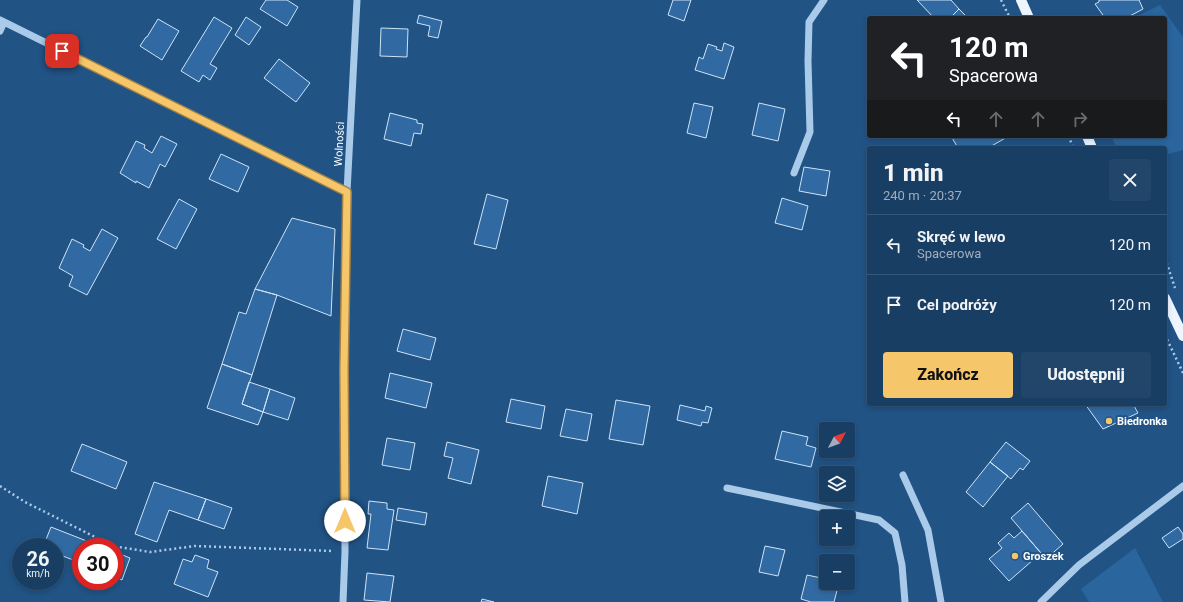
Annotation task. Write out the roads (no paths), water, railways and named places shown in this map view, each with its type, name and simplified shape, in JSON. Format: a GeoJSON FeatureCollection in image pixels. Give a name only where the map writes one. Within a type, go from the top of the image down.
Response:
{"type":"FeatureCollection","features":[{"type":"Feature","properties":{"kind":"main road"},"geometry":{"type":"LineString","coordinates":[[1021,0],[1028,16]]}},
{"type":"Feature","properties":{"kind":"main road"},"geometry":{"type":"LineString","coordinates":[[1167,302],[1183,336]]}},
{"type":"Feature","properties":{"kind":"street","name":"Wolności"},"geometry":{"type":"LineString","coordinates":[[343,602],[345,552],[344,370],[347,192],[357,0]]}},
{"type":"Feature","properties":{"kind":"street"},"geometry":{"type":"LineString","coordinates":[[794,173],[810,132],[808,61],[810,22],[824,0]]}},
{"type":"Feature","properties":{"kind":"street"},"geometry":{"type":"LineString","coordinates":[[0,31],[2,21],[347,192]]}},
{"type":"Feature","properties":{"kind":"street"},"geometry":{"type":"LineString","coordinates":[[903,475],[928,530],[941,602]]}},
{"type":"Feature","properties":{"kind":"street"},"geometry":{"type":"LineString","coordinates":[[1041,602],[1079,565],[1183,486]]}},
{"type":"Feature","properties":{"kind":"street"},"geometry":{"type":"LineString","coordinates":[[726,488],[879,520],[896,533],[902,565],[905,602]]}},
{"type":"Feature","properties":{"kind":"place","name":"Biedronka"},"geometry":{"type":"Point","coordinates":[1109,421]}},
{"type":"Feature","properties":{"kind":"place","name":"Groszek"},"geometry":{"type":"Point","coordinates":[1015,556]}}]}
